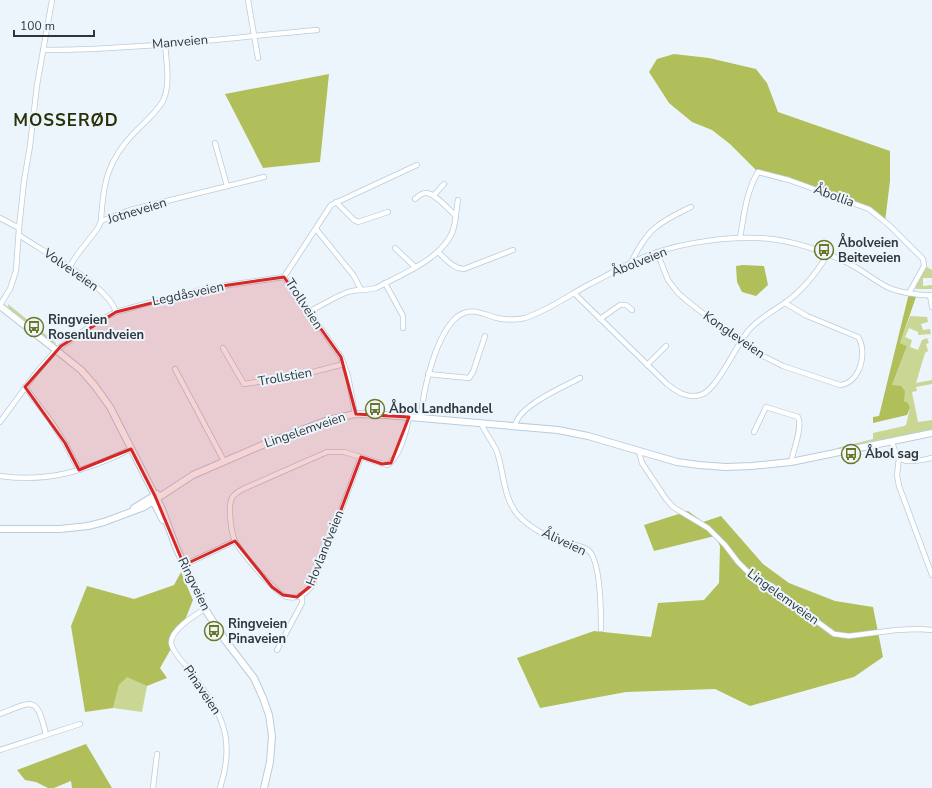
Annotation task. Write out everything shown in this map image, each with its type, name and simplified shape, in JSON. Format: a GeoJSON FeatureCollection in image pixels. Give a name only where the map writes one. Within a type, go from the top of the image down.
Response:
{"type":"FeatureCollection","features":[{"type":"Feature","properties":{"kind":"main road","name":"Ringveien"},"geometry":{"type":"LineString","coordinates":[[0,306],[81,370],[110,407],[205,609],[221,635],[254,678],[260,691],[266,706],[270,724],[272,751],[264,788]]}},
{"type":"Feature","properties":{"kind":"main road","name":"Lingelemveien"},"geometry":{"type":"LineString","coordinates":[[0,529],[45,530],[74,528],[96,524],[144,507],[154,498],[193,475],[224,461],[306,427],[355,414],[409,417],[570,431],[640,452],[699,466],[732,467],[791,462],[932,433]]}},
{"type":"Feature","properties":{"kind":"street"},"geometry":{"type":"LineString","coordinates":[[0,306],[10,289],[16,271],[24,181],[43,50],[52,0]]}},
{"type":"Feature","properties":{"kind":"street"},"geometry":{"type":"LineString","coordinates":[[248,0],[258,58]]}},
{"type":"Feature","properties":{"kind":"street","name":"Manveien"},"geometry":{"type":"LineString","coordinates":[[43,50],[70,50],[317,30]]}},
{"type":"Feature","properties":{"kind":"street"},"geometry":{"type":"LineString","coordinates":[[101,222],[107,177],[111,164],[123,145],[157,109],[165,93],[165,43]]}},
{"type":"Feature","properties":{"kind":"street"},"geometry":{"type":"LineString","coordinates":[[215,143],[227,186]]}},
{"type":"Feature","properties":{"kind":"street","name":"Trollveien"},"geometry":{"type":"LineString","coordinates":[[355,414],[348,376],[341,357],[284,278],[331,204],[417,165]]}},
{"type":"Feature","properties":{"kind":"street","name":"Åbollia"},"geometry":{"type":"LineString","coordinates":[[740,238],[746,199],[751,184],[758,172],[789,180],[869,209],[890,226],[923,259],[924,266],[909,293]]}},
{"type":"Feature","properties":{"kind":"street","name":"Jotneveien"},"geometry":{"type":"LineString","coordinates":[[70,266],[101,222],[130,210],[264,177]]}},
{"type":"Feature","properties":{"kind":"street"},"geometry":{"type":"LineString","coordinates":[[434,195],[444,184]]}},
{"type":"Feature","properties":{"kind":"street"},"geometry":{"type":"LineString","coordinates":[[415,199],[422,194],[427,193],[434,195],[456,216]]}},
{"type":"Feature","properties":{"kind":"street"},"geometry":{"type":"LineString","coordinates":[[308,312],[347,292],[367,290],[385,283],[416,267],[438,252],[452,233],[458,200]]}},
{"type":"Feature","properties":{"kind":"street"},"geometry":{"type":"LineString","coordinates":[[336,202],[354,220],[358,222],[388,212]]}},
{"type":"Feature","properties":{"kind":"street"},"geometry":{"type":"LineString","coordinates":[[631,263],[636,253],[654,229],[673,216],[691,207]]}},
{"type":"Feature","properties":{"kind":"street"},"geometry":{"type":"LineString","coordinates":[[0,218],[19,228]]}},
{"type":"Feature","properties":{"kind":"street"},"geometry":{"type":"LineString","coordinates":[[316,229],[354,276],[360,290]]}},
{"type":"Feature","properties":{"kind":"street","name":"Volveveien"},"geometry":{"type":"LineString","coordinates":[[19,235],[70,266],[104,294],[113,305],[116,312]]}},
{"type":"Feature","properties":{"kind":"street","name":"Åbolveien"},"geometry":{"type":"LineString","coordinates":[[421,418],[428,374],[437,350],[451,323],[461,314],[472,311],[497,318],[515,320],[532,315],[631,263],[658,252],[701,243],[740,238],[772,239],[798,244],[828,254],[888,287],[909,293],[926,296],[931,295],[932,308]]}},
{"type":"Feature","properties":{"kind":"street"},"geometry":{"type":"LineString","coordinates":[[395,248],[416,267]]}},
{"type":"Feature","properties":{"kind":"street"},"geometry":{"type":"LineString","coordinates":[[438,252],[452,266],[464,269],[513,250]]}},
{"type":"Feature","properties":{"kind":"street","name":"Kongleveien"},"geometry":{"type":"LineString","coordinates":[[658,252],[668,280],[678,293],[740,342],[783,366],[840,385],[849,383],[860,366],[863,354],[863,348],[858,337],[807,316],[785,303]]}},
{"type":"Feature","properties":{"kind":"street"},"geometry":{"type":"LineString","coordinates":[[574,293],[647,365],[676,390],[684,395],[698,395],[710,389],[716,383],[740,342],[755,323],[795,296],[828,254]]}},
{"type":"Feature","properties":{"kind":"street","name":"Legdåsveien"},"geometry":{"type":"LineString","coordinates":[[0,422],[24,388],[56,350],[80,332],[116,312],[178,295],[215,287],[284,278]]}},
{"type":"Feature","properties":{"kind":"street"},"geometry":{"type":"LineString","coordinates":[[385,283],[403,316],[403,328]]}},
{"type":"Feature","properties":{"kind":"street"},"geometry":{"type":"LineString","coordinates":[[600,319],[620,304],[626,305],[632,310]]}},
{"type":"Feature","properties":{"kind":"street"},"geometry":{"type":"LineString","coordinates":[[428,374],[469,378],[473,372],[485,336]]}},
{"type":"Feature","properties":{"kind":"street"},"geometry":{"type":"LineString","coordinates":[[647,365],[666,346]]}},
{"type":"Feature","properties":{"kind":"street","name":"Trollstien"},"geometry":{"type":"LineString","coordinates":[[223,348],[244,384],[302,375],[344,364]]}},
{"type":"Feature","properties":{"kind":"street"},"geometry":{"type":"LineString","coordinates":[[175,369],[224,461]]}},
{"type":"Feature","properties":{"kind":"street"},"geometry":{"type":"LineString","coordinates":[[515,426],[516,420],[532,404],[580,378]]}},
{"type":"Feature","properties":{"kind":"street"},"geometry":{"type":"LineString","coordinates":[[24,388],[50,420],[66,443],[79,470]]}},
{"type":"Feature","properties":{"kind":"street"},"geometry":{"type":"LineString","coordinates":[[754,432],[766,406],[798,418],[800,421],[799,428],[791,462]]}},
{"type":"Feature","properties":{"kind":"street","name":"Hovlandveien"},"geometry":{"type":"LineString","coordinates":[[361,457],[313,584],[309,590],[297,597],[289,597],[278,592],[235,540],[231,524],[230,510],[232,496],[237,492],[327,452],[344,452],[361,457],[382,464],[387,465],[391,463],[397,454],[409,417]]}},
{"type":"Feature","properties":{"kind":"street","name":"Åliveien"},"geometry":{"type":"LineString","coordinates":[[481,423],[496,451],[508,497],[518,514],[546,535],[589,550],[594,558],[597,568],[601,629]]}},
{"type":"Feature","properties":{"kind":"street"},"geometry":{"type":"LineString","coordinates":[[892,442],[899,458],[912,461],[932,458]]}},
{"type":"Feature","properties":{"kind":"street"},"geometry":{"type":"LineString","coordinates":[[0,476],[36,478],[55,476],[103,462],[131,449]]}},
{"type":"Feature","properties":{"kind":"street","name":"Lingelemveien"},"geometry":{"type":"LineString","coordinates":[[640,452],[642,463],[672,507],[708,528],[753,577],[772,586],[834,634],[849,636],[896,630],[932,630]]}},
{"type":"Feature","properties":{"kind":"street"},"geometry":{"type":"LineString","coordinates":[[899,458],[896,475],[899,486],[932,575]]}},
{"type":"Feature","properties":{"kind":"street"},"geometry":{"type":"LineString","coordinates":[[184,565],[235,540]]}},
{"type":"Feature","properties":{"kind":"street"},"geometry":{"type":"LineString","coordinates":[[277,650],[302,603],[302,595]]}},
{"type":"Feature","properties":{"kind":"street","name":"Pinaveien"},"geometry":{"type":"LineString","coordinates":[[205,609],[179,628],[172,638],[172,642],[177,654],[212,701],[224,725],[227,741],[227,762],[220,788]]}},
{"type":"Feature","properties":{"kind":"street"},"geometry":{"type":"LineString","coordinates":[[0,714],[23,705],[33,705],[40,712],[46,734]]}},
{"type":"Feature","properties":{"kind":"street"},"geometry":{"type":"LineString","coordinates":[[0,750],[80,724]]}},
{"type":"Feature","properties":{"kind":"street"},"geometry":{"type":"LineString","coordinates":[[153,788],[157,754]]}},
{"type":"Feature","properties":{"kind":"highlighted area"},"geometry":{"type":"Polygon","coordinates":[[[284,277],[341,357],[356,414],[409,417],[391,463],[382,464],[361,457],[313,584],[297,597],[283,595],[272,587],[235,541],[184,565],[155,496],[131,449],[79,470],[65,443],[25,387],[61,346],[116,312],[215,287],[284,277]]]}},
{"type":"Feature","properties":{"kind":"green space"},"geometry":{"type":"Polygon","coordinates":[[[674,54],[709,58],[756,69],[767,83],[778,112],[890,151],[890,181],[885,222],[869,209],[758,172],[730,144],[712,130],[692,122],[669,103],[649,72],[657,59],[674,54]]]}},
{"type":"Feature","properties":{"kind":"green space"},"geometry":{"type":"Polygon","coordinates":[[[329,74],[320,162],[263,168],[225,94],[329,74]]]}},
{"type":"Feature","properties":{"kind":"green space"},"geometry":{"type":"Polygon","coordinates":[[[736,266],[764,266],[768,285],[756,296],[742,292],[737,282],[736,266]]]}},
{"type":"Feature","properties":{"kind":"green space"},"geometry":{"type":"Polygon","coordinates":[[[927,267],[932,270],[932,278],[923,278],[923,286],[932,285],[932,289],[916,289],[915,285],[927,267]]]}},
{"type":"Feature","properties":{"kind":"green space"},"geometry":{"type":"Polygon","coordinates":[[[909,293],[917,294],[900,343],[907,346],[892,385],[901,386],[905,391],[904,401],[908,403],[910,408],[907,415],[873,423],[873,417],[879,416],[909,293]]]}},
{"type":"Feature","properties":{"kind":"green space"},"geometry":{"type":"Polygon","coordinates":[[[8,304],[56,343],[56,344],[9,310],[8,304]]]}},
{"type":"Feature","properties":{"kind":"green space"},"geometry":{"type":"Polygon","coordinates":[[[910,316],[927,317],[928,322],[921,324],[923,330],[930,329],[931,334],[918,335],[918,332],[909,328],[905,337],[912,340],[910,347],[918,350],[922,340],[927,338],[929,343],[926,344],[928,351],[925,353],[916,383],[932,380],[932,384],[916,387],[917,391],[912,392],[918,422],[932,420],[932,433],[838,453],[837,448],[873,439],[873,433],[906,425],[910,408],[892,385],[907,346],[900,343],[910,316]]]}},
{"type":"Feature","properties":{"kind":"green space"},"geometry":{"type":"Polygon","coordinates":[[[688,511],[703,522],[721,516],[763,564],[789,583],[835,601],[873,607],[883,657],[854,677],[750,706],[715,689],[626,692],[540,708],[517,658],[594,631],[651,637],[658,603],[704,600],[719,583],[720,546],[715,536],[654,551],[644,525],[688,511]]]}},
{"type":"Feature","properties":{"kind":"green space"},"geometry":{"type":"Polygon","coordinates":[[[181,572],[193,600],[183,625],[175,633],[172,647],[160,668],[167,678],[147,686],[127,677],[119,685],[113,708],[85,712],[71,626],[87,586],[134,599],[174,585],[181,572]]]}},
{"type":"Feature","properties":{"kind":"green space"},"geometry":{"type":"Polygon","coordinates":[[[127,676],[147,686],[142,712],[113,708],[119,685],[127,676]]]}},
{"type":"Feature","properties":{"kind":"green space"},"geometry":{"type":"Polygon","coordinates":[[[86,744],[112,788],[72,788],[71,781],[54,788],[48,788],[36,782],[25,780],[17,770],[86,744]]]}},
{"type":"Feature","properties":{"kind":"place","name":"Åbolveien Beiteveien"},"geometry":{"type":"Point","coordinates":[824,250]}},
{"type":"Feature","properties":{"kind":"place","name":"Ringveien Rosenlundveien"},"geometry":{"type":"Point","coordinates":[34,327]}},
{"type":"Feature","properties":{"kind":"place","name":"Åbol Landhandel"},"geometry":{"type":"Point","coordinates":[375,409]}},
{"type":"Feature","properties":{"kind":"place","name":"Åbol sag"},"geometry":{"type":"Point","coordinates":[851,454]}},
{"type":"Feature","properties":{"kind":"place","name":"Ringveien Pinaveien"},"geometry":{"type":"Point","coordinates":[214,631]}},
{"type":"Feature","properties":{"kind":"district","name":"MOSSERØD"},"geometry":{"type":"Point","coordinates":[66,120]}}]}
